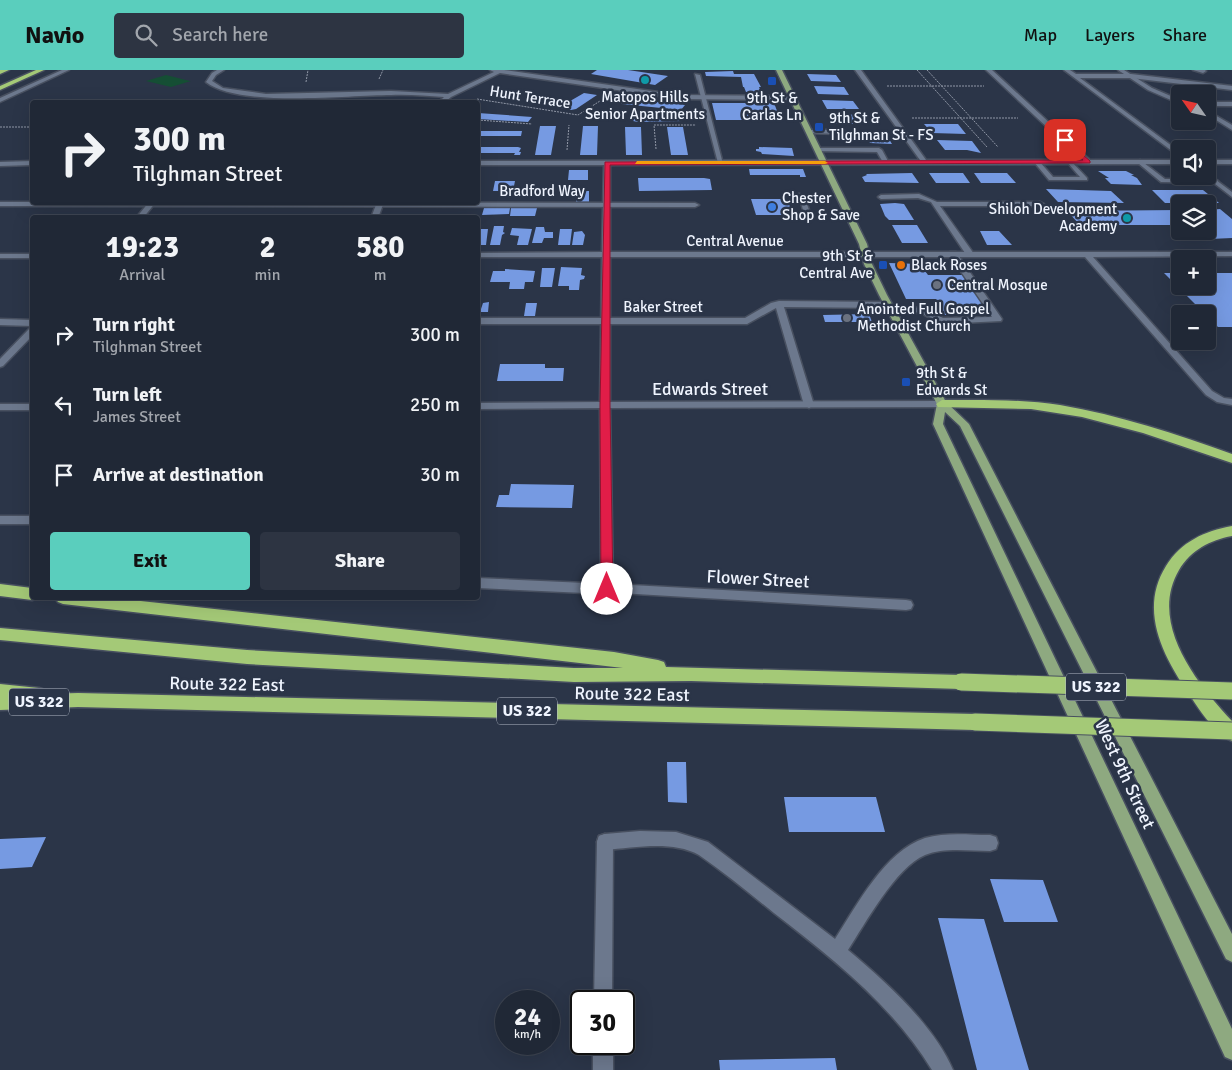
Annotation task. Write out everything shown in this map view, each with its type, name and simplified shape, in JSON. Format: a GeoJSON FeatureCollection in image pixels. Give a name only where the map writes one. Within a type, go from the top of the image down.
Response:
{"type":"FeatureCollection","features":[{"type":"Feature","properties":{"kind":"highway"},"geometry":{"type":"LineString","coordinates":[[0,72],[6,70]]}},
{"type":"Feature","properties":{"kind":"highway"},"geometry":{"type":"LineString","coordinates":[[0,83],[31,70]]}},
{"type":"Feature","properties":{"kind":"highway"},"geometry":{"type":"LineString","coordinates":[[0,88],[41,70]]}},
{"type":"Feature","properties":{"kind":"highway"},"geometry":{"type":"LineString","coordinates":[[942,404],[1013,404],[1058,409],[1147,430],[1232,459]]}},
{"type":"Feature","properties":{"kind":"highway"},"geometry":{"type":"LineString","coordinates":[[1147,430],[1232,470]]}},
{"type":"Feature","properties":{"kind":"highway"},"geometry":{"type":"LineString","coordinates":[[1232,531],[1210,537],[1182,554],[1172,566],[1161,595],[1165,632],[1173,653],[1200,698],[1232,732]]}},
{"type":"Feature","properties":{"kind":"highway"},"geometry":{"type":"LineString","coordinates":[[0,590],[30,594]]}},
{"type":"Feature","properties":{"kind":"highway"},"geometry":{"type":"LineString","coordinates":[[81,600],[614,659],[692,674]]}},
{"type":"Feature","properties":{"kind":"highway","name":"US 322"},"geometry":{"type":"LineString","coordinates":[[0,634],[247,657],[574,675],[692,674],[1232,691]]}},
{"type":"Feature","properties":{"kind":"highway"},"geometry":{"type":"LineString","coordinates":[[0,691],[78,700]]}},
{"type":"Feature","properties":{"kind":"highway","name":"Route 322 East"},"geometry":{"type":"LineString","coordinates":[[78,700],[975,722],[1232,732]]}},
{"type":"Feature","properties":{"kind":"highway","name":"US 322"},"geometry":{"type":"LineString","coordinates":[[0,704],[78,700]]}},
{"type":"Feature","properties":{"kind":"main road","name":"West 9th Street"},"geometry":{"type":"LineString","coordinates":[[779,70],[862,244],[889,307],[942,404],[964,424],[1232,953]]}},
{"type":"Feature","properties":{"kind":"main road","name":"West 9th Street"},"geometry":{"type":"LineString","coordinates":[[942,404],[938,424],[1232,1050]]}},
{"type":"Feature","properties":{"kind":"street"},"geometry":{"type":"LineString","coordinates":[[0,100],[66,70]]}},
{"type":"Feature","properties":{"kind":"street"},"geometry":{"type":"LineString","coordinates":[[221,70],[214,74],[209,82],[224,91],[240,94],[332,95],[393,93],[449,96]]}},
{"type":"Feature","properties":{"kind":"street"},"geometry":{"type":"LineString","coordinates":[[444,100],[496,70],[653,95],[703,98],[792,98]]}},
{"type":"Feature","properties":{"kind":"street"},"geometry":{"type":"LineString","coordinates":[[858,70],[924,162]]}},
{"type":"Feature","properties":{"kind":"street"},"geometry":{"type":"LineString","coordinates":[[990,70],[1088,162]]}},
{"type":"Feature","properties":{"kind":"street"},"geometry":{"type":"LineString","coordinates":[[1067,70],[1171,148]]}},
{"type":"Feature","properties":{"kind":"street"},"geometry":{"type":"LineString","coordinates":[[1121,70],[1150,89],[1171,98]]}},
{"type":"Feature","properties":{"kind":"street"},"geometry":{"type":"LineString","coordinates":[[1196,70],[1203,71]]}},
{"type":"Feature","properties":{"kind":"street"},"geometry":{"type":"LineString","coordinates":[[697,75],[721,163]]}},
{"type":"Feature","properties":{"kind":"street"},"geometry":{"type":"LineString","coordinates":[[1075,76],[1131,76],[1232,88]]}},
{"type":"Feature","properties":{"kind":"street"},"geometry":{"type":"LineString","coordinates":[[1216,104],[1232,104]]}},
{"type":"Feature","properties":{"kind":"street"},"geometry":{"type":"LineString","coordinates":[[1216,118],[1232,128]]}},
{"type":"Feature","properties":{"kind":"street"},"geometry":{"type":"LineString","coordinates":[[809,132],[843,132],[845,136]]}},
{"type":"Feature","properties":{"kind":"street"},"geometry":{"type":"LineString","coordinates":[[835,138],[845,136],[857,138]]}},
{"type":"Feature","properties":{"kind":"street"},"geometry":{"type":"LineString","coordinates":[[840,145],[879,150],[886,162]]}},
{"type":"Feature","properties":{"kind":"street"},"geometry":{"type":"LineString","coordinates":[[817,150],[861,145]]}},
{"type":"Feature","properties":{"kind":"street"},"geometry":{"type":"LineString","coordinates":[[851,147],[858,163]]}},
{"type":"Feature","properties":{"kind":"street"},"geometry":{"type":"LineString","coordinates":[[1037,162],[1051,179],[1085,179],[1070,162]]}},
{"type":"Feature","properties":{"kind":"street"},"geometry":{"type":"LineString","coordinates":[[1140,162],[1163,181],[1171,181]]}},
{"type":"Feature","properties":{"kind":"street"},"geometry":{"type":"LineString","coordinates":[[480,163],[1171,162]]}},
{"type":"Feature","properties":{"kind":"street"},"geometry":{"type":"LineString","coordinates":[[1216,162],[1232,162]]}},
{"type":"Feature","properties":{"kind":"street"},"geometry":{"type":"LineString","coordinates":[[0,164],[30,163]]}},
{"type":"Feature","properties":{"kind":"street"},"geometry":{"type":"LineString","coordinates":[[607,589],[605,406],[608,163]]}},
{"type":"Feature","properties":{"kind":"street"},"geometry":{"type":"LineString","coordinates":[[1216,183],[1232,195]]}},
{"type":"Feature","properties":{"kind":"street"},"geometry":{"type":"LineString","coordinates":[[801,195],[808,214]]}},
{"type":"Feature","properties":{"kind":"street"},"geometry":{"type":"LineString","coordinates":[[881,197],[919,196],[933,201],[970,254]]}},
{"type":"Feature","properties":{"kind":"street","name":"Bradford Way"},"geometry":{"type":"LineString","coordinates":[[0,204],[30,204]]}},
{"type":"Feature","properties":{"kind":"street","name":"Bradford Way"},"geometry":{"type":"LineString","coordinates":[[480,204],[695,205]]}},
{"type":"Feature","properties":{"kind":"street"},"geometry":{"type":"LineString","coordinates":[[936,204],[1040,204]]}},
{"type":"Feature","properties":{"kind":"street"},"geometry":{"type":"LineString","coordinates":[[142,215],[151,205]]}},
{"type":"Feature","properties":{"kind":"street"},"geometry":{"type":"LineString","coordinates":[[809,405],[779,304],[889,307],[924,311],[941,320],[998,319],[953,254]]}},
{"type":"Feature","properties":{"kind":"street"},"geometry":{"type":"LineString","coordinates":[[1087,254],[1209,393],[1221,400],[1232,402]]}},
{"type":"Feature","properties":{"kind":"street","name":"Central Avenue"},"geometry":{"type":"LineString","coordinates":[[480,255],[1232,254]]}},
{"type":"Feature","properties":{"kind":"street"},"geometry":{"type":"LineString","coordinates":[[0,256],[30,256]]}},
{"type":"Feature","properties":{"kind":"street","name":"Baker Street"},"geometry":{"type":"LineString","coordinates":[[480,321],[747,321],[779,304]]}},
{"type":"Feature","properties":{"kind":"street"},"geometry":{"type":"LineString","coordinates":[[0,322],[30,322]]}},
{"type":"Feature","properties":{"kind":"street"},"geometry":{"type":"LineString","coordinates":[[0,364],[30,333]]}},
{"type":"Feature","properties":{"kind":"street","name":"Edwards Street"},"geometry":{"type":"LineString","coordinates":[[480,406],[942,404]]}},
{"type":"Feature","properties":{"kind":"street"},"geometry":{"type":"LineString","coordinates":[[0,407],[30,407]]}},
{"type":"Feature","properties":{"kind":"street"},"geometry":{"type":"LineString","coordinates":[[0,520],[30,520]]}},
{"type":"Feature","properties":{"kind":"street","name":"Flower Street"},"geometry":{"type":"LineString","coordinates":[[480,583],[906,606]]}},
{"type":"Feature","properties":{"kind":"street"},"geometry":{"type":"LineString","coordinates":[[603,990],[605,842],[660,839],[698,846],[715,856],[836,953],[887,999],[922,1039],[943,1070]]}},
{"type":"Feature","properties":{"kind":"street"},"geometry":{"type":"LineString","coordinates":[[836,953],[898,866],[918,849],[952,842],[990,843]]}},
{"type":"Feature","properties":{"kind":"street"},"geometry":{"type":"LineString","coordinates":[[603,1055],[603,1070]]}},
{"type":"Feature","properties":{"kind":"path"},"geometry":{"type":"LineString","coordinates":[[917,70],[1000,162]]}},
{"type":"Feature","properties":{"kind":"path"},"geometry":{"type":"LineString","coordinates":[[927,70],[1012,162]]}},
{"type":"Feature","properties":{"kind":"path"},"geometry":{"type":"LineString","coordinates":[[869,86],[1007,86]]}},
{"type":"Feature","properties":{"kind":"path","name":"Hunt Terrace"},"geometry":{"type":"LineString","coordinates":[[449,96],[526,105],[578,115],[617,90]]}},
{"type":"Feature","properties":{"kind":"path"},"geometry":{"type":"LineString","coordinates":[[892,118],[1041,118]]}},
{"type":"Feature","properties":{"kind":"path"},"geometry":{"type":"LineString","coordinates":[[480,120],[532,124]]}},
{"type":"Feature","properties":{"kind":"path"},"geometry":{"type":"LineString","coordinates":[[566,163],[569,125]]}},
{"type":"Feature","properties":{"kind":"path"},"geometry":{"type":"LineString","coordinates":[[657,163],[654,125],[711,125]]}},
{"type":"Feature","properties":{"kind":"path"},"geometry":{"type":"LineString","coordinates":[[0,126],[30,127]]}},
{"type":"Feature","properties":{"kind":"green space"},"geometry":{"type":"Polygon","coordinates":[[[166,75],[191,81],[171,87],[146,81],[166,75]]]}},
{"type":"Feature","properties":{"kind":"building","name":"Matopos Hills Senior Apartments"},"geometry":{"type":"Polygon","coordinates":[[[597,70],[628,70],[668,76],[655,85],[591,74],[597,70]]]}},
{"type":"Feature","properties":{"kind":"building"},"geometry":{"type":"Polygon","coordinates":[[[733,71],[734,74],[754,74],[761,87],[759,87],[761,92],[746,92],[741,77],[706,76],[705,72],[733,71]]]}},
{"type":"Feature","properties":{"kind":"building"},"geometry":{"type":"Polygon","coordinates":[[[807,74],[836,75],[841,82],[811,81],[807,74]]]}},
{"type":"Feature","properties":{"kind":"building"},"geometry":{"type":"Polygon","coordinates":[[[814,86],[844,87],[849,95],[818,94],[814,86]]]}},
{"type":"Feature","properties":{"kind":"building"},"geometry":{"type":"Polygon","coordinates":[[[584,93],[597,95],[576,109],[558,108],[584,93]]]}},
{"type":"Feature","properties":{"kind":"building"},"geometry":{"type":"Polygon","coordinates":[[[617,98],[685,105],[681,110],[612,103],[617,98]]]}},
{"type":"Feature","properties":{"kind":"building"},"geometry":{"type":"Polygon","coordinates":[[[822,100],[853,101],[859,109],[827,109],[822,100]]]}},
{"type":"Feature","properties":{"kind":"building"},"geometry":{"type":"Polygon","coordinates":[[[712,103],[774,103],[779,116],[765,116],[767,120],[716,120],[712,103]]]}},
{"type":"Feature","properties":{"kind":"building"},"geometry":{"type":"Polygon","coordinates":[[[480,113],[532,117],[528,122],[480,119],[480,113]]]}},
{"type":"Feature","properties":{"kind":"building"},"geometry":{"type":"Polygon","coordinates":[[[830,114],[863,115],[869,124],[835,124],[830,114]]]}},
{"type":"Feature","properties":{"kind":"building"},"geometry":{"type":"Polygon","coordinates":[[[633,116],[682,116],[683,121],[638,122],[633,121],[633,116]]]}},
{"type":"Feature","properties":{"kind":"building"},"geometry":{"type":"Polygon","coordinates":[[[924,124],[958,124],[966,134],[932,133],[924,124]]]}},
{"type":"Feature","properties":{"kind":"building"},"geometry":{"type":"Polygon","coordinates":[[[540,126],[556,126],[551,155],[535,155],[540,126]]]}},
{"type":"Feature","properties":{"kind":"building"},"geometry":{"type":"Polygon","coordinates":[[[583,126],[598,126],[597,155],[580,155],[583,126]]]}},
{"type":"Feature","properties":{"kind":"building"},"geometry":{"type":"Polygon","coordinates":[[[625,127],[641,127],[642,155],[626,155],[625,127]]]}},
{"type":"Feature","properties":{"kind":"building"},"geometry":{"type":"Polygon","coordinates":[[[667,127],[683,127],[688,155],[671,155],[667,127]]]}},
{"type":"Feature","properties":{"kind":"building"},"geometry":{"type":"Polygon","coordinates":[[[480,131],[522,131],[521,136],[480,136],[480,131]]]}},
{"type":"Feature","properties":{"kind":"building"},"geometry":{"type":"Polygon","coordinates":[[[864,131],[884,131],[892,144],[870,143],[864,131]]]}},
{"type":"Feature","properties":{"kind":"building"},"geometry":{"type":"Polygon","coordinates":[[[937,140],[972,141],[981,153],[967,150],[945,150],[937,140]]]}},
{"type":"Feature","properties":{"kind":"building"},"geometry":{"type":"Polygon","coordinates":[[[480,147],[521,148],[520,155],[514,155],[515,153],[480,153],[480,147]]]}},
{"type":"Feature","properties":{"kind":"building"},"geometry":{"type":"Polygon","coordinates":[[[759,147],[792,148],[794,156],[762,154],[756,151],[759,147]]]}},
{"type":"Feature","properties":{"kind":"building"},"geometry":{"type":"Polygon","coordinates":[[[749,169],[803,169],[806,177],[800,177],[800,175],[750,175],[749,169]]]}},
{"type":"Feature","properties":{"kind":"building"},"geometry":{"type":"Polygon","coordinates":[[[569,170],[588,170],[588,180],[568,180],[569,170]]]}},
{"type":"Feature","properties":{"kind":"building"},"geometry":{"type":"Polygon","coordinates":[[[1098,171],[1126,171],[1134,175],[1131,175],[1137,178],[1142,185],[1111,184],[1105,178],[1109,178],[1098,171]]]}},
{"type":"Feature","properties":{"kind":"building"},"geometry":{"type":"Polygon","coordinates":[[[912,173],[919,183],[865,182],[862,177],[866,174],[912,173]]]}},
{"type":"Feature","properties":{"kind":"building"},"geometry":{"type":"Polygon","coordinates":[[[929,173],[963,173],[970,183],[936,183],[929,173]]]}},
{"type":"Feature","properties":{"kind":"building"},"geometry":{"type":"Polygon","coordinates":[[[974,173],[1007,173],[1016,183],[981,183],[974,173]]]}},
{"type":"Feature","properties":{"kind":"building"},"geometry":{"type":"Polygon","coordinates":[[[638,178],[704,178],[710,179],[712,190],[639,191],[638,178]]]}},
{"type":"Feature","properties":{"kind":"building"},"geometry":{"type":"Polygon","coordinates":[[[495,181],[515,181],[513,191],[493,191],[495,181]]]}},
{"type":"Feature","properties":{"kind":"building"},"geometry":{"type":"Polygon","coordinates":[[[1046,189],[1111,191],[1124,203],[1058,202],[1046,189]]]}},
{"type":"Feature","properties":{"kind":"building"},"geometry":{"type":"Polygon","coordinates":[[[1152,190],[1203,190],[1209,195],[1171,195],[1171,203],[1165,203],[1152,190]]]}},
{"type":"Feature","properties":{"kind":"building"},"geometry":{"type":"Polygon","coordinates":[[[576,191],[589,191],[589,202],[576,202],[576,191]]]}},
{"type":"Feature","properties":{"kind":"building","name":"Chester Shop & Save"},"geometry":{"type":"Polygon","coordinates":[[[751,199],[787,199],[793,215],[756,215],[751,199]]]}},
{"type":"Feature","properties":{"kind":"building"},"geometry":{"type":"Polygon","coordinates":[[[880,204],[904,204],[914,220],[889,220],[885,216],[880,204]]]}},
{"type":"Feature","properties":{"kind":"building"},"geometry":{"type":"Polygon","coordinates":[[[484,208],[510,208],[509,214],[482,215],[484,208]]]}},
{"type":"Feature","properties":{"kind":"building"},"geometry":{"type":"Polygon","coordinates":[[[511,208],[537,208],[535,216],[510,216],[511,208]]]}},
{"type":"Feature","properties":{"kind":"building"},"geometry":{"type":"Polygon","coordinates":[[[1216,209],[1220,209],[1232,219],[1232,238],[1216,239],[1216,209]]]}},
{"type":"Feature","properties":{"kind":"building","name":"Shiloh Development Academy"},"geometry":{"type":"Polygon","coordinates":[[[1171,210],[1171,225],[1080,225],[1067,211],[1171,210]]]}},
{"type":"Feature","properties":{"kind":"building"},"geometry":{"type":"Polygon","coordinates":[[[892,225],[917,225],[928,243],[902,243],[892,225]]]}},
{"type":"Feature","properties":{"kind":"building"},"geometry":{"type":"Polygon","coordinates":[[[494,226],[504,226],[503,232],[505,233],[502,235],[500,245],[490,245],[494,226]]]}},
{"type":"Feature","properties":{"kind":"building"},"geometry":{"type":"Polygon","coordinates":[[[536,227],[544,227],[545,232],[553,232],[553,238],[544,238],[542,243],[532,243],[536,227]]]}},
{"type":"Feature","properties":{"kind":"building"},"geometry":{"type":"Polygon","coordinates":[[[512,228],[532,229],[528,245],[517,245],[519,236],[510,235],[512,228]]]}},
{"type":"Feature","properties":{"kind":"building"},"geometry":{"type":"Polygon","coordinates":[[[480,229],[488,229],[486,245],[480,245],[480,229]]]}},
{"type":"Feature","properties":{"kind":"building"},"geometry":{"type":"Polygon","coordinates":[[[560,229],[572,229],[570,245],[558,245],[560,229]]]}},
{"type":"Feature","properties":{"kind":"building"},"geometry":{"type":"Polygon","coordinates":[[[582,231],[585,235],[583,245],[572,245],[574,232],[582,231]]]}},
{"type":"Feature","properties":{"kind":"building"},"geometry":{"type":"Polygon","coordinates":[[[980,231],[999,231],[1012,245],[987,245],[980,231]]]}},
{"type":"Feature","properties":{"kind":"building"},"geometry":{"type":"Polygon","coordinates":[[[889,263],[920,264],[928,275],[964,275],[991,314],[945,315],[936,299],[906,299],[889,263]]]}},
{"type":"Feature","properties":{"kind":"building"},"geometry":{"type":"Polygon","coordinates":[[[561,267],[582,268],[581,275],[585,276],[584,279],[580,280],[579,290],[569,290],[569,286],[558,286],[561,267]]]}},
{"type":"Feature","properties":{"kind":"building"},"geometry":{"type":"Polygon","coordinates":[[[542,268],[555,268],[552,287],[540,287],[542,268]]]}},
{"type":"Feature","properties":{"kind":"building"},"geometry":{"type":"Polygon","coordinates":[[[505,269],[535,271],[533,282],[525,282],[524,289],[509,289],[510,282],[490,282],[493,271],[505,271],[505,269]]]}},
{"type":"Feature","properties":{"kind":"building"},"geometry":{"type":"Polygon","coordinates":[[[1164,273],[1171,273],[1171,280],[1164,273]]]}},
{"type":"Feature","properties":{"kind":"building"},"geometry":{"type":"Polygon","coordinates":[[[1216,273],[1232,273],[1232,327],[1218,327],[1216,325],[1216,305],[1196,305],[1186,295],[1216,295],[1216,273]]]}},
{"type":"Feature","properties":{"kind":"building"},"geometry":{"type":"Polygon","coordinates":[[[489,302],[488,312],[480,312],[483,303],[489,302]]]}},
{"type":"Feature","properties":{"kind":"building"},"geometry":{"type":"Polygon","coordinates":[[[526,303],[537,303],[535,316],[524,316],[526,303]]]}},
{"type":"Feature","properties":{"kind":"building","name":"Anointed Full Gospel Methodist Church"},"geometry":{"type":"Polygon","coordinates":[[[869,314],[872,322],[825,322],[823,315],[869,314]]]}},
{"type":"Feature","properties":{"kind":"building"},"geometry":{"type":"Polygon","coordinates":[[[500,364],[545,364],[545,368],[564,368],[563,381],[497,381],[500,364]]]}},
{"type":"Feature","properties":{"kind":"building"},"geometry":{"type":"Polygon","coordinates":[[[511,484],[574,485],[572,508],[496,507],[499,495],[509,495],[511,484]]]}},
{"type":"Feature","properties":{"kind":"building"},"geometry":{"type":"Polygon","coordinates":[[[667,762],[686,762],[687,803],[668,802],[667,762]]]}},
{"type":"Feature","properties":{"kind":"building"},"geometry":{"type":"Polygon","coordinates":[[[784,797],[876,797],[885,832],[789,832],[784,797]]]}},
{"type":"Feature","properties":{"kind":"building"},"geometry":{"type":"Polygon","coordinates":[[[46,837],[32,867],[0,869],[0,839],[46,837]]]}},
{"type":"Feature","properties":{"kind":"building"},"geometry":{"type":"Polygon","coordinates":[[[990,879],[1043,880],[1058,922],[1004,922],[990,879]]]}},
{"type":"Feature","properties":{"kind":"building"},"geometry":{"type":"Polygon","coordinates":[[[938,918],[984,919],[1029,1070],[977,1070],[938,918]]]}},
{"type":"Feature","properties":{"kind":"building"},"geometry":{"type":"Polygon","coordinates":[[[835,1058],[837,1070],[720,1070],[719,1060],[835,1058]]]}},
{"type":"Feature","properties":{"kind":"slow traffic"},"geometry":{"type":"LineString","coordinates":[[637,163],[825,163]]}},
{"type":"Feature","properties":{"kind":"place","name":"Matopos Hills Senior Apartments"},"geometry":{"type":"Point","coordinates":[645,80]}},
{"type":"Feature","properties":{"kind":"place","name":"9th St & Carlas Ln"},"geometry":{"type":"Point","coordinates":[772,81]}},
{"type":"Feature","properties":{"kind":"place","name":"9th St & Tilghman St - FS"},"geometry":{"type":"Point","coordinates":[819,127]}},
{"type":"Feature","properties":{"kind":"place","name":"Chester Shop & Save"},"geometry":{"type":"Point","coordinates":[772,207]}},
{"type":"Feature","properties":{"kind":"place","name":"Shiloh Development Academy"},"geometry":{"type":"Point","coordinates":[1127,218]}},
{"type":"Feature","properties":{"kind":"place","name":"9th St & Central Ave"},"geometry":{"type":"Point","coordinates":[883,265]}},
{"type":"Feature","properties":{"kind":"place","name":"Black Roses"},"geometry":{"type":"Point","coordinates":[901,265]}},
{"type":"Feature","properties":{"kind":"place","name":"Central Mosque"},"geometry":{"type":"Point","coordinates":[937,285]}},
{"type":"Feature","properties":{"kind":"place","name":"Anointed Full Gospel Methodist Church"},"geometry":{"type":"Point","coordinates":[847,318]}},
{"type":"Feature","properties":{"kind":"place","name":"9th St & Edwards St"},"geometry":{"type":"Point","coordinates":[906,382]}},
{"type":"Feature","properties":{"kind":"route"},"geometry":{"type":"LineString","coordinates":[[607,589],[605,406],[608,163],[1088,162],[1065,140]]}}]}
